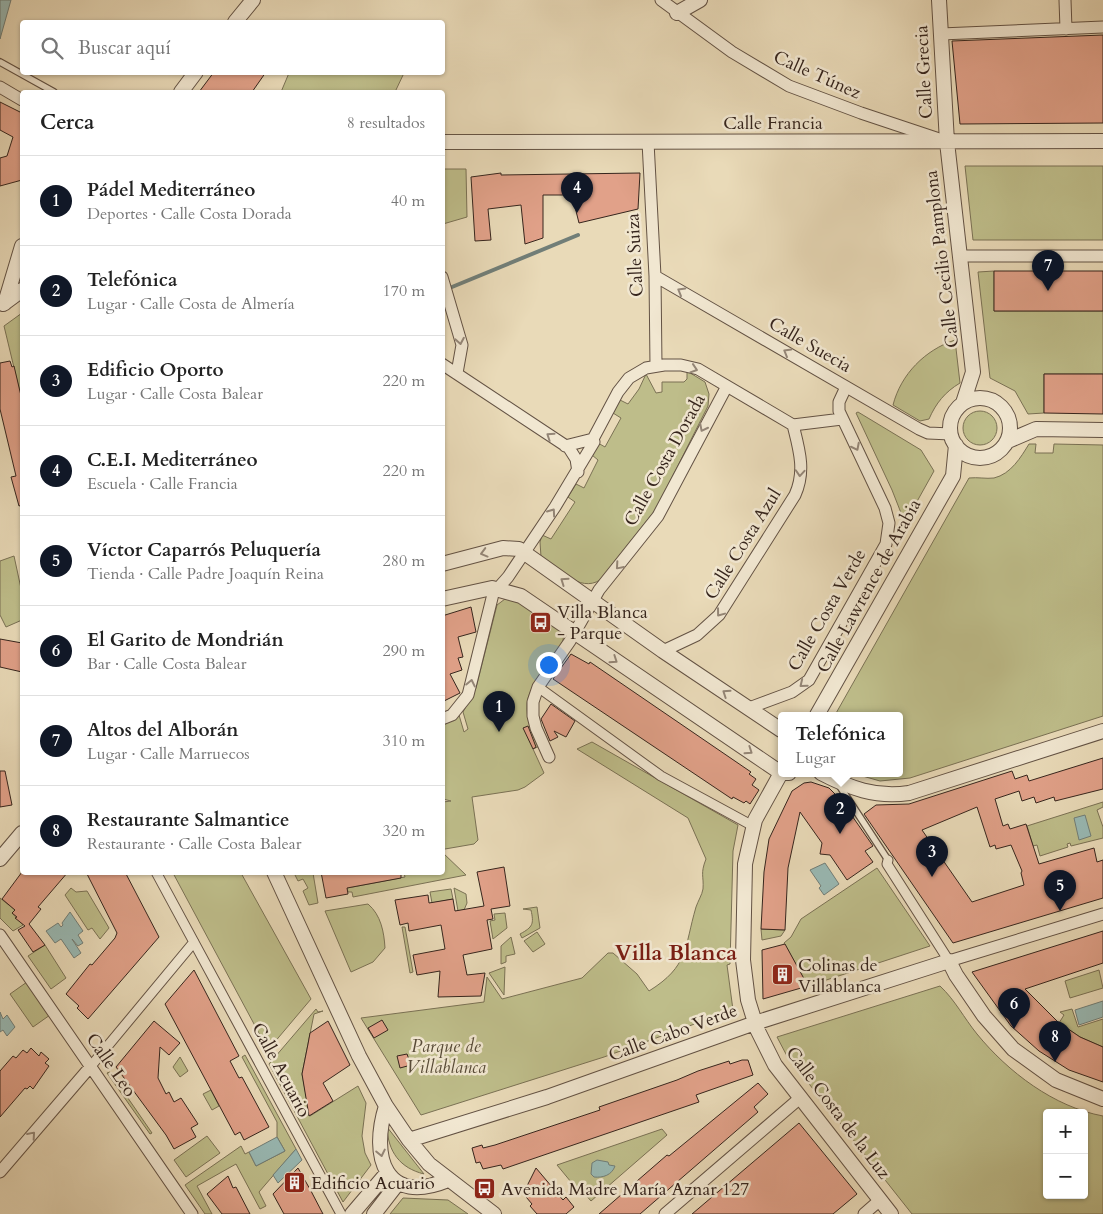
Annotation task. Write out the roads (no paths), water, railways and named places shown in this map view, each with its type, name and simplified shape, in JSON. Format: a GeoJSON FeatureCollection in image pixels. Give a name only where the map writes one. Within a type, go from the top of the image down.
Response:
{"type":"FeatureCollection","features":[{"type":"Feature","properties":{"kind":"street"},"geometry":{"type":"LineString","coordinates":[[237,20],[253,0]]}},
{"type":"Feature","properties":{"kind":"street","name":"Calle Túnez"},"geometry":{"type":"LineString","coordinates":[[662,0],[732,52],[789,86],[947,142]]}},
{"type":"Feature","properties":{"kind":"street"},"geometry":{"type":"LineString","coordinates":[[677,13],[700,0]]}},
{"type":"Feature","properties":{"kind":"street","name":"Calle Grecia"},"geometry":{"type":"LineString","coordinates":[[939,0],[947,142]]}},
{"type":"Feature","properties":{"kind":"street"},"geometry":{"type":"LineString","coordinates":[[1065,0],[1066,29]]}},
{"type":"Feature","properties":{"kind":"street"},"geometry":{"type":"LineString","coordinates":[[941,34],[1103,27]]}},
{"type":"Feature","properties":{"kind":"street"},"geometry":{"type":"LineString","coordinates":[[182,90],[194,75]]}},
{"type":"Feature","properties":{"kind":"street"},"geometry":{"type":"LineString","coordinates":[[0,88],[20,99]]}},
{"type":"Feature","properties":{"kind":"street","name":"Calle Francia"},"geometry":{"type":"LineString","coordinates":[[445,142],[1103,141]]}},
{"type":"Feature","properties":{"kind":"street","name":"Calle Suiza"},"geometry":{"type":"LineString","coordinates":[[648,142],[655,276],[656,366]]}},
{"type":"Feature","properties":{"kind":"street","name":"Calle Cecilio Pamplona"},"geometry":{"type":"LineString","coordinates":[[947,142],[973,372],[963,403]]}},
{"type":"Feature","properties":{"kind":"street"},"geometry":{"type":"LineString","coordinates":[[3,305],[20,252]]}},
{"type":"Feature","properties":{"kind":"street"},"geometry":{"type":"LineString","coordinates":[[960,256],[1103,256]]}},
{"type":"Feature","properties":{"kind":"street","name":"Calle Suecia"},"geometry":{"type":"LineString","coordinates":[[655,276],[919,429],[953,440]]}},
{"type":"Feature","properties":{"kind":"street"},"geometry":{"type":"LineString","coordinates":[[445,287],[462,345],[457,373]]}},
{"type":"Feature","properties":{"kind":"street"},"geometry":{"type":"LineString","coordinates":[[3,305],[20,292]]}},
{"type":"Feature","properties":{"kind":"street"},"geometry":{"type":"LineString","coordinates":[[3,305],[14,306],[20,302]]}},
{"type":"Feature","properties":{"kind":"street"},"geometry":{"type":"LineString","coordinates":[[445,366],[565,446],[576,458],[578,472]]}},
{"type":"Feature","properties":{"kind":"street"},"geometry":{"type":"LineString","coordinates":[[445,718],[452,715],[468,695],[492,597],[525,552],[578,472],[594,442],[593,439],[622,386],[637,372],[656,366],[690,366],[794,425],[842,419]]}},
{"type":"Feature","properties":{"kind":"street","name":"Calle Cecilio Pamplona"},"geometry":{"type":"LineString","coordinates":[[973,372],[991,400]]}},
{"type":"Feature","properties":{"kind":"street","name":"Calle Costa Dorada"},"geometry":{"type":"LineString","coordinates":[[549,757],[536,728],[533,716],[533,702],[538,687],[574,632],[598,590],[658,516],[727,386]]}},
{"type":"Feature","properties":{"kind":"street","name":"Calle Costa Verde"},"geometry":{"type":"LineString","coordinates":[[749,708],[792,692],[809,680],[886,544],[889,523],[885,508],[839,411],[839,402],[846,387]]}},
{"type":"Feature","properties":{"kind":"street"},"geometry":{"type":"LineString","coordinates":[[1008,440],[1010,429],[1008,416],[1004,408],[991,400],[977,398],[963,403],[953,414],[953,440],[963,453],[977,458],[991,456],[997,453],[1008,440],[1036,429],[1103,430]]}},
{"type":"Feature","properties":{"kind":"street"},"geometry":{"type":"LineString","coordinates":[[1008,416],[1036,429]]}},
{"type":"Feature","properties":{"kind":"street","name":"Calle Costa Azul"},"geometry":{"type":"LineString","coordinates":[[663,651],[701,632],[719,615],[795,494],[800,481],[801,466],[794,425]]}},
{"type":"Feature","properties":{"kind":"street"},"geometry":{"type":"LineString","coordinates":[[565,446],[593,439]]}},
{"type":"Feature","properties":{"kind":"street","name":"Calle Lawrence de Arabia"},"geometry":{"type":"LineString","coordinates":[[953,440],[953,476]]}},
{"type":"Feature","properties":{"kind":"street","name":"Calle Lawrence de Arabia"},"geometry":{"type":"LineString","coordinates":[[819,712],[953,476],[977,458]]}},
{"type":"Feature","properties":{"kind":"street"},"geometry":{"type":"LineString","coordinates":[[445,563],[507,547],[525,552],[663,651],[778,728]]}},
{"type":"Feature","properties":{"kind":"street"},"geometry":{"type":"LineString","coordinates":[[445,598],[483,589],[498,589],[521,596],[778,771]]}},
{"type":"Feature","properties":{"kind":"street"},"geometry":{"type":"LineString","coordinates":[[538,687],[660,776],[753,826]]}},
{"type":"Feature","properties":{"kind":"street"},"geometry":{"type":"LineString","coordinates":[[829,777],[847,787],[870,793],[909,793],[1103,731]]}},
{"type":"Feature","properties":{"kind":"street","name":"Calle Costa de la Luz"},"geometry":{"type":"LineString","coordinates":[[779,777],[753,826],[745,864],[743,960],[747,995],[755,1023],[771,1058],[891,1214]]}},
{"type":"Feature","properties":{"kind":"street"},"geometry":{"type":"LineString","coordinates":[[0,859],[20,834]]}},
{"type":"Feature","properties":{"kind":"street"},"geometry":{"type":"LineString","coordinates":[[888,860],[887,864],[956,975],[984,1016],[1013,1049],[1056,1080],[1103,1099]]}},
{"type":"Feature","properties":{"kind":"street","name":"Calle Acuario"},"geometry":{"type":"LineString","coordinates":[[158,875],[341,1214]]}},
{"type":"Feature","properties":{"kind":"street"},"geometry":{"type":"LineString","coordinates":[[275,875],[359,1056],[386,1106],[409,1140],[429,1164],[494,1214]]}},
{"type":"Feature","properties":{"kind":"street"},"geometry":{"type":"LineString","coordinates":[[949,961],[1103,914]]}},
{"type":"Feature","properties":{"kind":"street","name":"Calle Leo"},"geometry":{"type":"LineString","coordinates":[[0,935],[192,1214]]}},
{"type":"Feature","properties":{"kind":"street"},"geometry":{"type":"LineString","coordinates":[[0,1172],[194,942]]}},
{"type":"Feature","properties":{"kind":"street","name":"Calle Cabo Verde"},"geometry":{"type":"LineString","coordinates":[[409,1140],[557,1094],[755,1023],[949,961]]}},
{"type":"Feature","properties":{"kind":"street"},"geometry":{"type":"LineString","coordinates":[[665,1214],[800,1098]]}},
{"type":"Feature","properties":{"kind":"street"},"geometry":{"type":"LineString","coordinates":[[386,1106],[379,1131],[379,1149],[387,1173],[398,1183],[415,1187],[434,1186],[448,1180]]}},
{"type":"Feature","properties":{"kind":"street"},"geometry":{"type":"LineString","coordinates":[[352,1214],[387,1173]]}},
{"type":"Feature","properties":{"kind":"street"},"geometry":{"type":"LineString","coordinates":[[374,1214],[398,1183]]}},
{"type":"Feature","properties":{"kind":"street"},"geometry":{"type":"LineString","coordinates":[[864,1214],[880,1200]]}},
{"type":"Feature","properties":{"kind":"lane"},"geometry":{"type":"LineString","coordinates":[[0,62],[20,73]]}},
{"type":"Feature","properties":{"kind":"lane"},"geometry":{"type":"LineString","coordinates":[[23,75],[50,90]]}},
{"type":"Feature","properties":{"kind":"lane"},"geometry":{"type":"LineString","coordinates":[[835,780],[888,860]]}},
{"type":"Feature","properties":{"kind":"water"},"geometry":{"type":"Polygon","coordinates":[[[0,0],[11,0],[0,39],[0,0]]]}},
{"type":"Feature","properties":{"kind":"water"},"geometry":{"type":"Polygon","coordinates":[[[1085,815],[1091,836],[1079,840],[1074,818],[1085,815]]]}},
{"type":"Feature","properties":{"kind":"water"},"geometry":{"type":"Polygon","coordinates":[[[825,863],[839,884],[824,895],[819,888],[821,886],[810,870],[825,863]]]}},
{"type":"Feature","properties":{"kind":"water"},"geometry":{"type":"Polygon","coordinates":[[[70,912],[83,931],[78,935],[83,943],[78,946],[72,939],[81,953],[74,958],[61,939],[55,943],[46,931],[58,923],[61,927],[70,912]]]}},
{"type":"Feature","properties":{"kind":"water"},"geometry":{"type":"Polygon","coordinates":[[[1103,1001],[1103,1017],[1079,1025],[1075,1010],[1103,1001]]]}},
{"type":"Feature","properties":{"kind":"water"},"geometry":{"type":"Polygon","coordinates":[[[0,1012],[3,1019],[7,1015],[15,1027],[7,1036],[3,1030],[0,1032],[0,1012]]]}},
{"type":"Feature","properties":{"kind":"water"},"geometry":{"type":"Polygon","coordinates":[[[277,1137],[285,1151],[256,1166],[249,1152],[277,1137]]]}},
{"type":"Feature","properties":{"kind":"water"},"geometry":{"type":"Polygon","coordinates":[[[296,1149],[302,1160],[278,1183],[273,1175],[296,1149]]]}},
{"type":"Feature","properties":{"kind":"water"},"geometry":{"type":"Polygon","coordinates":[[[597,1160],[608,1162],[609,1165],[615,1166],[612,1172],[601,1177],[594,1177],[591,1174],[592,1163],[597,1160]]]}},
{"type":"Feature","properties":{"kind":"waterway"},"geometry":{"type":"LineString","coordinates":[[452,287],[578,235]]}},
{"type":"Feature","properties":{"kind":"place","name":"C.E.I. Mediterráneo"},"geometry":{"type":"Point","coordinates":[577,213]}},
{"type":"Feature","properties":{"kind":"place","name":"Altos del Alborán"},"geometry":{"type":"Point","coordinates":[1048,291]}},
{"type":"Feature","properties":{"kind":"place","name":"Villa Blanca - Parque"},"geometry":{"type":"Point","coordinates":[541,622]}},
{"type":"Feature","properties":{"kind":"place","name":"Pádel Mediterráneo"},"geometry":{"type":"Point","coordinates":[499,732]}},
{"type":"Feature","properties":{"kind":"place","name":"Telefónica"},"geometry":{"type":"Point","coordinates":[840,834]}},
{"type":"Feature","properties":{"kind":"place","name":"Edificio Oporto"},"geometry":{"type":"Point","coordinates":[932,877]}},
{"type":"Feature","properties":{"kind":"place","name":"Víctor Caparrós Peluquería"},"geometry":{"type":"Point","coordinates":[1060,911]}},
{"type":"Feature","properties":{"kind":"place","name":"Colinas de Villablanca"},"geometry":{"type":"Point","coordinates":[782,975]}},
{"type":"Feature","properties":{"kind":"place","name":"El Garito de Mondrián"},"geometry":{"type":"Point","coordinates":[1014,1029]}},
{"type":"Feature","properties":{"kind":"place","name":"Restaurante Salmantice"},"geometry":{"type":"Point","coordinates":[1055,1062]}},
{"type":"Feature","properties":{"kind":"place","name":"Edificio Acuario"},"geometry":{"type":"Point","coordinates":[295,1183]}},
{"type":"Feature","properties":{"kind":"place","name":"Avenida Madre María Aznar 127"},"geometry":{"type":"Point","coordinates":[485,1189]}},
{"type":"Feature","properties":{"kind":"district","name":"Villa Blanca"},"geometry":{"type":"Point","coordinates":[676,953]}},
{"type":"Feature","properties":{"kind":"park label","name":"Parque de Villablanca"},"geometry":{"type":"Point","coordinates":[446,1056]}}]}
